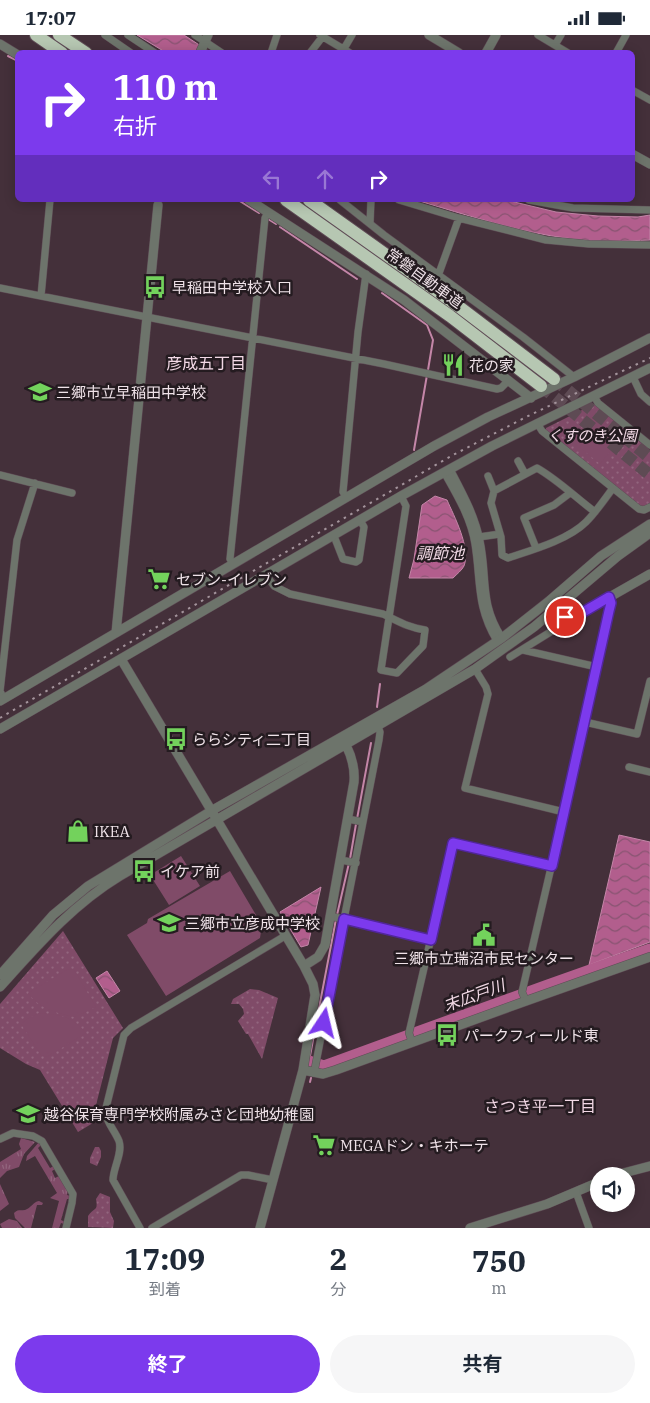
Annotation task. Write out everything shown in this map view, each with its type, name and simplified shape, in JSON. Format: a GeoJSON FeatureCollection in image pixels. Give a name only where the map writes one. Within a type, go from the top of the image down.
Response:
{"type":"FeatureCollection","features":[{"type":"Feature","properties":{"kind":"highway"},"geometry":{"type":"LineString","coordinates":[[36,35],[58,50]]}},
{"type":"Feature","properties":{"kind":"highway"},"geometry":{"type":"LineString","coordinates":[[59,35],[82,50]]}},
{"type":"Feature","properties":{"kind":"highway","name":"常磐自動車道"},"geometry":{"type":"LineString","coordinates":[[289,202],[435,305],[541,386]]}},
{"type":"Feature","properties":{"kind":"highway","name":"常磐自動車道"},"geometry":{"type":"LineString","coordinates":[[312,202],[458,306],[554,379]]}},
{"type":"Feature","properties":{"kind":"street"},"geometry":{"type":"LineString","coordinates":[[105,35],[127,50]]}},
{"type":"Feature","properties":{"kind":"street"},"geometry":{"type":"LineString","coordinates":[[128,35],[150,50]]}},
{"type":"Feature","properties":{"kind":"street"},"geometry":{"type":"LineString","coordinates":[[195,35],[217,50]]}},
{"type":"Feature","properties":{"kind":"street"},"geometry":{"type":"LineString","coordinates":[[272,50],[277,35]]}},
{"type":"Feature","properties":{"kind":"street"},"geometry":{"type":"LineString","coordinates":[[345,50],[352,35]]}},
{"type":"Feature","properties":{"kind":"street"},"geometry":{"type":"LineString","coordinates":[[429,35],[454,50]]}},
{"type":"Feature","properties":{"kind":"street"},"geometry":{"type":"LineString","coordinates":[[488,50],[496,35]]}},
{"type":"Feature","properties":{"kind":"street"},"geometry":{"type":"LineString","coordinates":[[538,35],[563,50]]}},
{"type":"Feature","properties":{"kind":"street"},"geometry":{"type":"LineString","coordinates":[[555,45],[561,35]]}},
{"type":"Feature","properties":{"kind":"street"},"geometry":{"type":"LineString","coordinates":[[618,50],[626,35]]}},
{"type":"Feature","properties":{"kind":"street"},"geometry":{"type":"LineString","coordinates":[[312,50],[322,36],[343,50]]}},
{"type":"Feature","properties":{"kind":"street"},"geometry":{"type":"LineString","coordinates":[[0,44],[15,53]]}},
{"type":"Feature","properties":{"kind":"street"},"geometry":{"type":"LineString","coordinates":[[635,91],[649,97]]}},
{"type":"Feature","properties":{"kind":"street"},"geometry":{"type":"LineString","coordinates":[[635,156],[650,164]]}},
{"type":"Feature","properties":{"kind":"street"},"geometry":{"type":"LineString","coordinates":[[41,296],[50,202]]}},
{"type":"Feature","properties":{"kind":"street"},"geometry":{"type":"LineString","coordinates":[[252,202],[404,300],[531,398]]}},
{"type":"Feature","properties":{"kind":"street"},"geometry":{"type":"LineString","coordinates":[[343,202],[574,377]]}},
{"type":"Feature","properties":{"kind":"street"},"geometry":{"type":"LineString","coordinates":[[370,223],[371,202]]}},
{"type":"Feature","properties":{"kind":"street"},"geometry":{"type":"LineString","coordinates":[[407,202],[459,218],[554,241],[589,244],[650,245]]}},
{"type":"Feature","properties":{"kind":"street"},"geometry":{"type":"LineString","coordinates":[[540,202],[590,209],[650,210]]}},
{"type":"Feature","properties":{"kind":"street"},"geometry":{"type":"LineString","coordinates":[[590,209],[594,202]]}},
{"type":"Feature","properties":{"kind":"street"},"geometry":{"type":"LineString","coordinates":[[116,633],[158,203]]}},
{"type":"Feature","properties":{"kind":"street"},"geometry":{"type":"LineString","coordinates":[[233,564],[230,559],[265,218],[268,212]]}},
{"type":"Feature","properties":{"kind":"street"},"geometry":{"type":"LineString","coordinates":[[438,275],[459,218]]}},
{"type":"Feature","properties":{"kind":"street"},"geometry":{"type":"LineString","coordinates":[[346,497],[343,491],[366,274]]}},
{"type":"Feature","properties":{"kind":"street"},"geometry":{"type":"LineString","coordinates":[[0,287],[422,372],[497,389],[506,385],[509,380]]}},
{"type":"Feature","properties":{"kind":"street"},"geometry":{"type":"LineString","coordinates":[[35,483],[17,540],[0,691],[2,700],[449,437],[650,338]]}},
{"type":"Feature","properties":{"kind":"street"},"geometry":{"type":"LineString","coordinates":[[0,729],[401,496],[537,423],[650,368]]}},
{"type":"Feature","properties":{"kind":"street"},"geometry":{"type":"LineString","coordinates":[[633,377],[641,393],[650,402]]}},
{"type":"Feature","properties":{"kind":"street"},"geometry":{"type":"LineString","coordinates":[[594,395],[598,403],[650,445]]}},
{"type":"Feature","properties":{"kind":"street"},"geometry":{"type":"LineString","coordinates":[[537,423],[542,431],[639,509],[644,510],[650,507]]}},
{"type":"Feature","properties":{"kind":"street"},"geometry":{"type":"LineString","coordinates":[[518,461],[525,474]]}},
{"type":"Feature","properties":{"kind":"street"},"geometry":{"type":"LineString","coordinates":[[494,491],[537,468],[552,477],[595,512]]}},
{"type":"Feature","properties":{"kind":"street"},"geometry":{"type":"LineString","coordinates":[[447,471],[468,505],[479,537],[487,605],[500,639]]}},
{"type":"Feature","properties":{"kind":"street"},"geometry":{"type":"LineString","coordinates":[[447,471],[470,524],[475,542],[482,606],[489,628],[500,639]]}},
{"type":"Feature","properties":{"kind":"street"},"geometry":{"type":"LineString","coordinates":[[0,475],[72,493]]}},
{"type":"Feature","properties":{"kind":"street"},"geometry":{"type":"LineString","coordinates":[[488,476],[494,491],[491,503],[500,534],[502,555],[508,558],[578,529],[595,512],[613,488]]}},
{"type":"Feature","properties":{"kind":"street"},"geometry":{"type":"LineString","coordinates":[[536,548],[524,519],[554,505],[570,493]]}},
{"type":"Feature","properties":{"kind":"street"},"geometry":{"type":"LineString","coordinates":[[266,575],[274,586],[290,594],[388,617],[410,628],[425,630],[423,646],[397,673],[381,670],[388,617],[406,505],[401,496]]}},
{"type":"Feature","properties":{"kind":"street"},"geometry":{"type":"LineString","coordinates":[[334,536],[343,559],[356,562],[359,560],[364,527],[360,520]]}},
{"type":"Feature","properties":{"kind":"street"},"geometry":{"type":"LineString","coordinates":[[0,975],[53,915],[88,887],[211,811],[426,689],[500,639],[601,556],[650,524]]}},
{"type":"Feature","properties":{"kind":"street"},"geometry":{"type":"LineString","coordinates":[[0,987],[58,923],[90,895],[475,669],[520,637],[618,556],[650,533]]}},
{"type":"Feature","properties":{"kind":"street"},"geometry":{"type":"LineString","coordinates":[[479,537],[500,534]]}},
{"type":"Feature","properties":{"kind":"street"},"geometry":{"type":"LineString","coordinates":[[510,657],[650,574]]}},
{"type":"Feature","properties":{"kind":"street"},"geometry":{"type":"LineString","coordinates":[[524,996],[611,603],[609,597]]}},
{"type":"Feature","properties":{"kind":"street"},"geometry":{"type":"LineString","coordinates":[[516,627],[530,621],[549,608],[556,609],[565,617],[573,618]]}},
{"type":"Feature","properties":{"kind":"street"},"geometry":{"type":"LineString","coordinates":[[523,650],[597,667]]}},
{"type":"Feature","properties":{"kind":"street"},"geometry":{"type":"LineString","coordinates":[[121,659],[314,984],[315,995],[303,1070],[260,1228]]}},
{"type":"Feature","properties":{"kind":"street"},"geometry":{"type":"LineString","coordinates":[[475,669],[488,694],[465,788],[564,811]]}},
{"type":"Feature","properties":{"kind":"street"},"geometry":{"type":"LineString","coordinates":[[585,722],[637,734],[650,681]]}},
{"type":"Feature","properties":{"kind":"street"},"geometry":{"type":"LineString","coordinates":[[314,1073],[380,740],[378,726]]}},
{"type":"Feature","properties":{"kind":"street"},"geometry":{"type":"LineString","coordinates":[[304,966],[318,957],[323,951],[332,917],[351,819],[355,771],[346,745]]}},
{"type":"Feature","properties":{"kind":"street"},"geometry":{"type":"LineString","coordinates":[[630,767],[650,772]]}},
{"type":"Feature","properties":{"kind":"street"},"geometry":{"type":"LineString","coordinates":[[351,819],[363,822]]}},
{"type":"Feature","properties":{"kind":"street"},"geometry":{"type":"LineString","coordinates":[[411,1038],[453,843],[552,866]]}},
{"type":"Feature","properties":{"kind":"street"},"geometry":{"type":"LineString","coordinates":[[343,860],[356,863]]}},
{"type":"Feature","properties":{"kind":"street"},"geometry":{"type":"LineString","coordinates":[[332,917],[431,940]]}},
{"type":"Feature","properties":{"kind":"street"},"geometry":{"type":"LineString","coordinates":[[140,1228],[113,1181],[120,1147],[119,1141],[107,1121],[105,1112],[122,1039],[132,1028],[285,936]]}},
{"type":"Feature","properties":{"kind":"street"},"geometry":{"type":"LineString","coordinates":[[303,1070],[323,1074],[336,1070],[411,1038],[524,996],[649,961]]}},
{"type":"Feature","properties":{"kind":"street"},"geometry":{"type":"LineString","coordinates":[[0,1139],[13,1133],[33,1136],[42,1141],[73,1194],[66,1228]]}},
{"type":"Feature","properties":{"kind":"street"},"geometry":{"type":"LineString","coordinates":[[635,1170],[650,1166]]}},
{"type":"Feature","properties":{"kind":"street"},"geometry":{"type":"LineString","coordinates":[[152,1228],[235,1178],[248,1175],[273,1179]]}},
{"type":"Feature","properties":{"kind":"street"},"geometry":{"type":"LineString","coordinates":[[470,1228],[547,1204],[590,1186]]}},
{"type":"Feature","properties":{"kind":"street"},"geometry":{"type":"LineString","coordinates":[[576,1192],[589,1228]]}},
{"type":"Feature","properties":{"kind":"green space","name":"くすのき公園"},"geometry":{"type":"Polygon","coordinates":[[[594,404],[650,450],[650,504],[644,507],[640,506],[546,431],[546,428],[594,404]]]}},
{"type":"Feature","properties":{"kind":"green space"},"geometry":{"type":"Polygon","coordinates":[[[593,414],[622,437],[600,464],[572,441],[593,414]]]}},
{"type":"Feature","properties":{"kind":"green space"},"geometry":{"type":"Polygon","coordinates":[[[181,856],[200,886],[169,905],[150,875],[181,856]]]}},
{"type":"Feature","properties":{"kind":"green space"},"geometry":{"type":"Polygon","coordinates":[[[230,871],[262,925],[260,938],[166,996],[127,935],[147,923],[148,919],[230,871]]]}},
{"type":"Feature","properties":{"kind":"green space"},"geometry":{"type":"Polygon","coordinates":[[[63,931],[123,1028],[113,1038],[93,1123],[78,1132],[40,1070],[0,1048],[0,1004],[63,931]]]}},
{"type":"Feature","properties":{"kind":"green space"},"geometry":{"type":"Polygon","coordinates":[[[68,969],[74,970],[96,1007],[75,1017],[43,1007],[28,993],[68,969]]]}},
{"type":"Feature","properties":{"kind":"green space"},"geometry":{"type":"Polygon","coordinates":[[[250,989],[259,990],[278,998],[262,1059],[248,1034],[246,1034],[238,1021],[244,1014],[243,1009],[239,1004],[231,1004],[233,999],[250,989]]]}},
{"type":"Feature","properties":{"kind":"green space"},"geometry":{"type":"Polygon","coordinates":[[[39,1013],[65,1017],[76,1023],[86,1033],[47,1057],[41,1055],[21,1024],[39,1013]]]}},
{"type":"Feature","properties":{"kind":"green space"},"geometry":{"type":"Polygon","coordinates":[[[21,1138],[35,1142],[24,1154],[19,1167],[7,1171],[0,1178],[0,1162],[21,1149],[19,1144],[21,1138]]]}},
{"type":"Feature","properties":{"kind":"green space"},"geometry":{"type":"Polygon","coordinates":[[[39,1142],[41,1145],[38,1148],[50,1168],[54,1166],[55,1169],[52,1171],[55,1178],[59,1176],[68,1191],[67,1195],[70,1196],[70,1199],[67,1199],[61,1220],[65,1222],[64,1224],[61,1223],[59,1228],[52,1228],[59,1201],[50,1198],[57,1193],[35,1156],[26,1161],[27,1156],[39,1142]]]}},
{"type":"Feature","properties":{"kind":"green space"},"geometry":{"type":"Polygon","coordinates":[[[95,1147],[99,1147],[101,1151],[101,1157],[97,1166],[90,1163],[95,1147]]]}},
{"type":"Feature","properties":{"kind":"green space"},"geometry":{"type":"Polygon","coordinates":[[[0,1184],[9,1204],[0,1211],[0,1184]]]}},
{"type":"Feature","properties":{"kind":"green space"},"geometry":{"type":"Polygon","coordinates":[[[100,1193],[110,1197],[110,1212],[114,1221],[113,1228],[88,1227],[88,1216],[96,1207],[96,1199],[100,1193]]]}},
{"type":"Feature","properties":{"kind":"green space"},"geometry":{"type":"Polygon","coordinates":[[[39,1201],[43,1203],[42,1205],[37,1205],[31,1228],[25,1228],[15,1218],[14,1213],[25,1210],[39,1201]]]}},
{"type":"Feature","properties":{"kind":"green space"},"geometry":{"type":"Polygon","coordinates":[[[9,1219],[17,1221],[22,1228],[2,1228],[0,1224],[9,1219]]]}},
{"type":"Feature","properties":{"kind":"water"},"geometry":{"type":"Polygon","coordinates":[[[137,35],[184,35],[207,50],[162,50],[137,35]]]}},
{"type":"Feature","properties":{"kind":"water"},"geometry":{"type":"Polygon","coordinates":[[[423,202],[514,202],[556,212],[598,216],[638,217],[650,215],[650,240],[592,241],[573,239],[494,223],[423,202]]]}},
{"type":"Feature","properties":{"kind":"water","name":"調節池"},"geometry":{"type":"Polygon","coordinates":[[[435,496],[447,500],[457,523],[464,541],[466,559],[464,566],[453,578],[409,578],[414,559],[422,505],[435,496]]]}},
{"type":"Feature","properties":{"kind":"water"},"geometry":{"type":"Polygon","coordinates":[[[619,835],[650,842],[650,942],[589,965],[619,835]]]}},
{"type":"Feature","properties":{"kind":"water"},"geometry":{"type":"Polygon","coordinates":[[[321,887],[308,945],[301,947],[280,912],[321,887]]]}},
{"type":"Feature","properties":{"kind":"water"},"geometry":{"type":"Polygon","coordinates":[[[107,971],[120,991],[109,998],[96,978],[107,971]]]}},
{"type":"Feature","properties":{"kind":"waterway"},"geometry":{"type":"LineString","coordinates":[[8,56],[15,60]]}},
{"type":"Feature","properties":{"kind":"waterway"},"geometry":{"type":"LineString","coordinates":[[241,202],[259,213]]}},
{"type":"Feature","properties":{"kind":"waterway"},"geometry":{"type":"LineString","coordinates":[[268,219],[276,224]]}},
{"type":"Feature","properties":{"kind":"waterway"},"geometry":{"type":"LineString","coordinates":[[280,227],[357,279]]}},
{"type":"Feature","properties":{"kind":"waterway"},"geometry":{"type":"LineString","coordinates":[[382,293],[427,325],[433,340],[428,370]]}},
{"type":"Feature","properties":{"kind":"waterway"},"geometry":{"type":"LineString","coordinates":[[414,450],[427,375]]}},
{"type":"Feature","properties":{"kind":"waterway"},"geometry":{"type":"LineString","coordinates":[[377,707],[380,684]]}},
{"type":"Feature","properties":{"kind":"waterway"},"geometry":{"type":"LineString","coordinates":[[357,819],[371,743]]}},
{"type":"Feature","properties":{"kind":"waterway"},"geometry":{"type":"LineString","coordinates":[[350,859],[356,824]]}},
{"type":"Feature","properties":{"kind":"waterway"},"geometry":{"type":"LineString","coordinates":[[337,915],[349,863]]}},
{"type":"Feature","properties":{"kind":"waterway"},"geometry":{"type":"LineString","coordinates":[[309,1061],[336,919]]}},
{"type":"Feature","properties":{"kind":"waterway","name":"末広戸川"},"geometry":{"type":"LineString","coordinates":[[309,1061],[324,1066],[650,949]]}},
{"type":"Feature","properties":{"kind":"waterway"},"geometry":{"type":"LineString","coordinates":[[310,1082],[311,1078]]}},
{"type":"Feature","properties":{"kind":"tunnel"},"geometry":{"type":"LineString","coordinates":[[554,379],[650,458]]}},
{"type":"Feature","properties":{"kind":"tunnel"},"geometry":{"type":"LineString","coordinates":[[541,386],[650,475]]}},
{"type":"Feature","properties":{"kind":"railway"},"geometry":{"type":"LineString","coordinates":[[0,718],[453,455],[530,415],[650,358]]}},
{"type":"Feature","properties":{"kind":"place","name":"早稲田中学校入口"},"geometry":{"type":"Point","coordinates":[155,287]}},
{"type":"Feature","properties":{"kind":"place","name":"花の家"},"geometry":{"type":"Point","coordinates":[453,365]}},
{"type":"Feature","properties":{"kind":"place","name":"三郷市立早稲田中学校"},"geometry":{"type":"Point","coordinates":[40,392]}},
{"type":"Feature","properties":{"kind":"place","name":"セブン-イレブン"},"geometry":{"type":"Point","coordinates":[159,579]}},
{"type":"Feature","properties":{"kind":"place","name":"ららシティ二丁目"},"geometry":{"type":"Point","coordinates":[176,739]}},
{"type":"Feature","properties":{"kind":"place","name":"IKEA"},"geometry":{"type":"Point","coordinates":[78,831]}},
{"type":"Feature","properties":{"kind":"place","name":"イケア前"},"geometry":{"type":"Point","coordinates":[144,871]}},
{"type":"Feature","properties":{"kind":"place","name":"三郷市立彦成中学校"},"geometry":{"type":"Point","coordinates":[169,923]}},
{"type":"Feature","properties":{"kind":"place","name":"三郷市立瑞沼市民センター"},"geometry":{"type":"Point","coordinates":[484,935]}},
{"type":"Feature","properties":{"kind":"place","name":"パークフィールド東"},"geometry":{"type":"Point","coordinates":[447,1035]}},
{"type":"Feature","properties":{"kind":"place","name":"越谷保育専門学校附属みさと団地幼稚園"},"geometry":{"type":"Point","coordinates":[28,1114]}},
{"type":"Feature","properties":{"kind":"place","name":"MEGAドン・キホーテ"},"geometry":{"type":"Point","coordinates":[324,1145]}},
{"type":"Feature","properties":{"kind":"district","name":"彦成五丁目"},"geometry":{"type":"Point","coordinates":[206,363]}},
{"type":"Feature","properties":{"kind":"district","name":"さつき平一丁目"},"geometry":{"type":"Point","coordinates":[540,1106]}},
{"type":"Feature","properties":{"kind":"route"},"geometry":{"type":"LineString","coordinates":[[324,1023],[344,919],[431,940],[453,843],[552,866],[611,603],[609,597],[573,618],[568,619],[565,617]]}}]}
